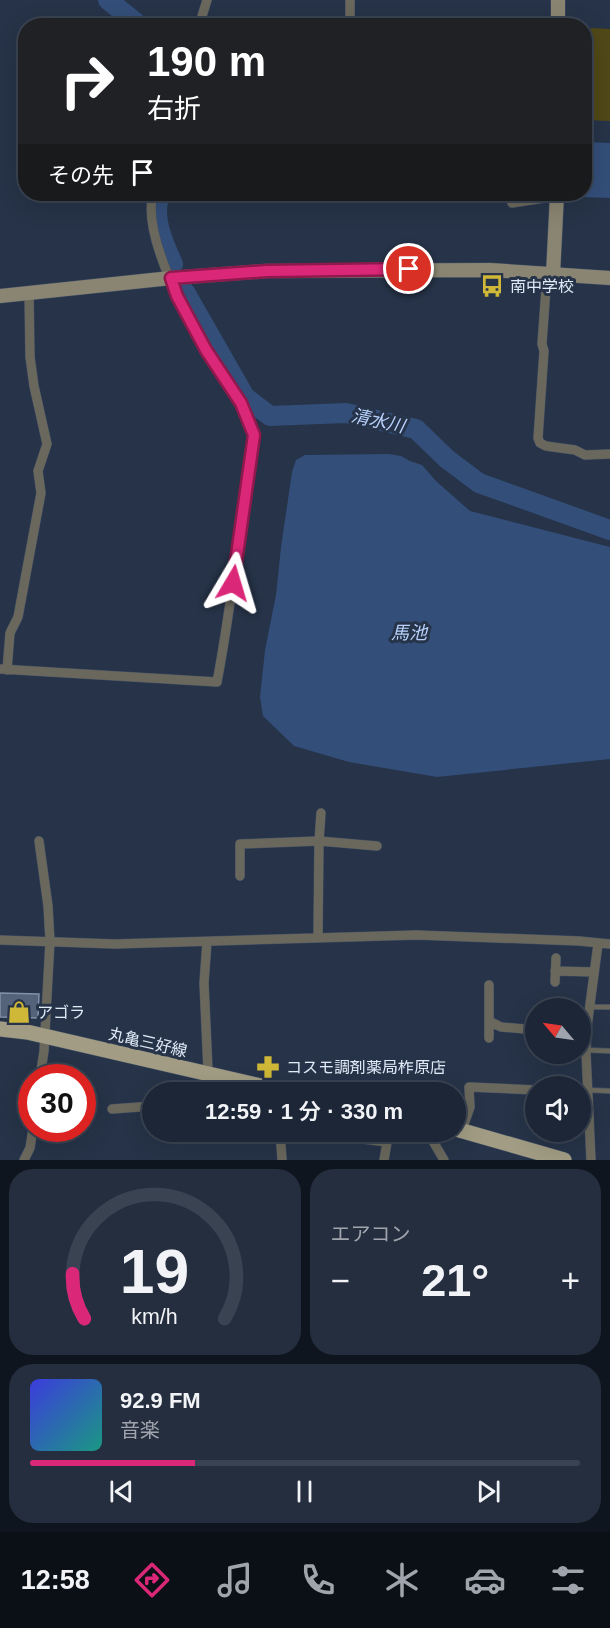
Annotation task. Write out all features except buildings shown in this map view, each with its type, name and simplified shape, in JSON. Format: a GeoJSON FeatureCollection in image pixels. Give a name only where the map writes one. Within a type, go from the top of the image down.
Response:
{"type":"FeatureCollection","features":[{"type":"Feature","properties":{"kind":"main road","name":"丸亀三好線"},"geometry":{"type":"LineString","coordinates":[[0,1029],[44,1036],[240,1082]]}},
{"type":"Feature","properties":{"kind":"main road"},"geometry":{"type":"LineString","coordinates":[[466,1131],[564,1160]]}},
{"type":"Feature","properties":{"kind":"street"},"geometry":{"type":"LineString","coordinates":[[201,18],[207,0]]}},
{"type":"Feature","properties":{"kind":"street"},"geometry":{"type":"LineString","coordinates":[[350,0],[350,18]]}},
{"type":"Feature","properties":{"kind":"street"},"geometry":{"type":"LineString","coordinates":[[558,0],[558,18]]}},
{"type":"Feature","properties":{"kind":"street"},"geometry":{"type":"LineString","coordinates":[[28,294],[30,357],[47,444],[38,471],[41,493],[20,607],[10,633],[4,669],[217,682],[227,628],[254,435],[241,403],[206,350],[177,296],[163,261],[150,215],[151,201]]}},
{"type":"Feature","properties":{"kind":"street"},"geometry":{"type":"LineString","coordinates":[[556,201],[542,344],[544,351],[538,438],[546,446],[576,450],[585,454],[610,454]]}},
{"type":"Feature","properties":{"kind":"street"},"geometry":{"type":"LineString","coordinates":[[0,296],[171,278],[267,271],[490,270],[610,278]]}},
{"type":"Feature","properties":{"kind":"street"},"geometry":{"type":"LineString","coordinates":[[318,937],[321,813]]}},
{"type":"Feature","properties":{"kind":"street"},"geometry":{"type":"LineString","coordinates":[[39,841],[48,906],[50,941],[41,1064]]}},
{"type":"Feature","properties":{"kind":"street"},"geometry":{"type":"LineString","coordinates":[[240,876],[240,844],[319,841],[376,846]]}},
{"type":"Feature","properties":{"kind":"street"},"geometry":{"type":"LineString","coordinates":[[0,940],[115,944],[183,940],[207,942],[417,935],[610,944]]}},
{"type":"Feature","properties":{"kind":"street"},"geometry":{"type":"LineString","coordinates":[[207,942],[204,983],[208,1082]]}},
{"type":"Feature","properties":{"kind":"street"},"geometry":{"type":"LineString","coordinates":[[591,998],[598,944]]}},
{"type":"Feature","properties":{"kind":"street"},"geometry":{"type":"LineString","coordinates":[[555,958],[555,982]]}},
{"type":"Feature","properties":{"kind":"street"},"geometry":{"type":"LineString","coordinates":[[555,971],[594,972]]}},
{"type":"Feature","properties":{"kind":"street"},"geometry":{"type":"LineString","coordinates":[[489,985],[489,1038]]}},
{"type":"Feature","properties":{"kind":"street"},"geometry":{"type":"LineString","coordinates":[[489,1020],[501,1027],[525,1029]]}},
{"type":"Feature","properties":{"kind":"street"},"geometry":{"type":"LineString","coordinates":[[489,1076],[489,1088]]}},
{"type":"Feature","properties":{"kind":"street"},"geometry":{"type":"LineString","coordinates":[[466,1115],[470,1107],[469,1087],[525,1090]]}},
{"type":"Feature","properties":{"kind":"street"},"geometry":{"type":"LineString","coordinates":[[112,1109],[142,1107]]}},
{"type":"Feature","properties":{"kind":"street"},"geometry":{"type":"LineString","coordinates":[[24,1160],[31,1142]]}},
{"type":"Feature","properties":{"kind":"street"},"geometry":{"type":"LineString","coordinates":[[281,1142],[282,1160]]}},
{"type":"Feature","properties":{"kind":"street"},"geometry":{"type":"LineString","coordinates":[[384,1160],[387,1142]]}},
{"type":"Feature","properties":{"kind":"street"},"geometry":{"type":"LineString","coordinates":[[433,1142],[444,1160]]}},
{"type":"Feature","properties":{"kind":"street"},"geometry":{"type":"LineString","coordinates":[[590,1142],[591,1160]]}},
{"type":"Feature","properties":{"kind":"lane"},"geometry":{"type":"LineString","coordinates":[[591,1007],[610,1007]]}},
{"type":"Feature","properties":{"kind":"lane"},"geometry":{"type":"LineString","coordinates":[[591,1050],[610,1051]]}},
{"type":"Feature","properties":{"kind":"lane"},"geometry":{"type":"LineString","coordinates":[[591,1090],[610,1091]]}},
{"type":"Feature","properties":{"kind":"shaded area"},"geometry":{"type":"Polygon","coordinates":[[[592,28],[610,29],[610,121],[592,120],[592,28]]]}},
{"type":"Feature","properties":{"kind":"water"},"geometry":{"type":"Polygon","coordinates":[[[592,142],[610,143],[610,198],[592,197],[592,142]]]}},
{"type":"Feature","properties":{"kind":"water","name":"馬池"},"geometry":{"type":"Polygon","coordinates":[[[389,454],[401,456],[422,465],[436,481],[470,511],[610,547],[610,759],[437,777],[349,762],[294,746],[263,716],[260,697],[265,650],[276,595],[292,472],[296,460],[305,455],[389,454]]]}},
{"type":"Feature","properties":{"kind":"waterway","name":"清水川"},"geometry":{"type":"LineString","coordinates":[[108,0],[130,18]]}},
{"type":"Feature","properties":{"kind":"waterway","name":"清水川"},"geometry":{"type":"LineString","coordinates":[[158,201],[157,211],[162,238],[173,264]]}},
{"type":"Feature","properties":{"kind":"waterway","name":"清水川"},"geometry":{"type":"LineString","coordinates":[[185,292],[245,397],[270,416],[346,413],[416,429],[447,459],[479,483],[610,530]]}},
{"type":"Feature","properties":{"kind":"place","name":"南中学校"},"geometry":{"type":"Point","coordinates":[492,286]}},
{"type":"Feature","properties":{"kind":"place","name":"アゴラ"},"geometry":{"type":"Point","coordinates":[19,1012]}},
{"type":"Feature","properties":{"kind":"place","name":"コスモ調剤薬局柞原店"},"geometry":{"type":"Point","coordinates":[268,1067]}},
{"type":"Feature","properties":{"kind":"route"},"geometry":{"type":"LineString","coordinates":[[233,583],[254,435],[241,403],[206,350],[177,296],[171,278],[267,271],[409,269]]}}]}
